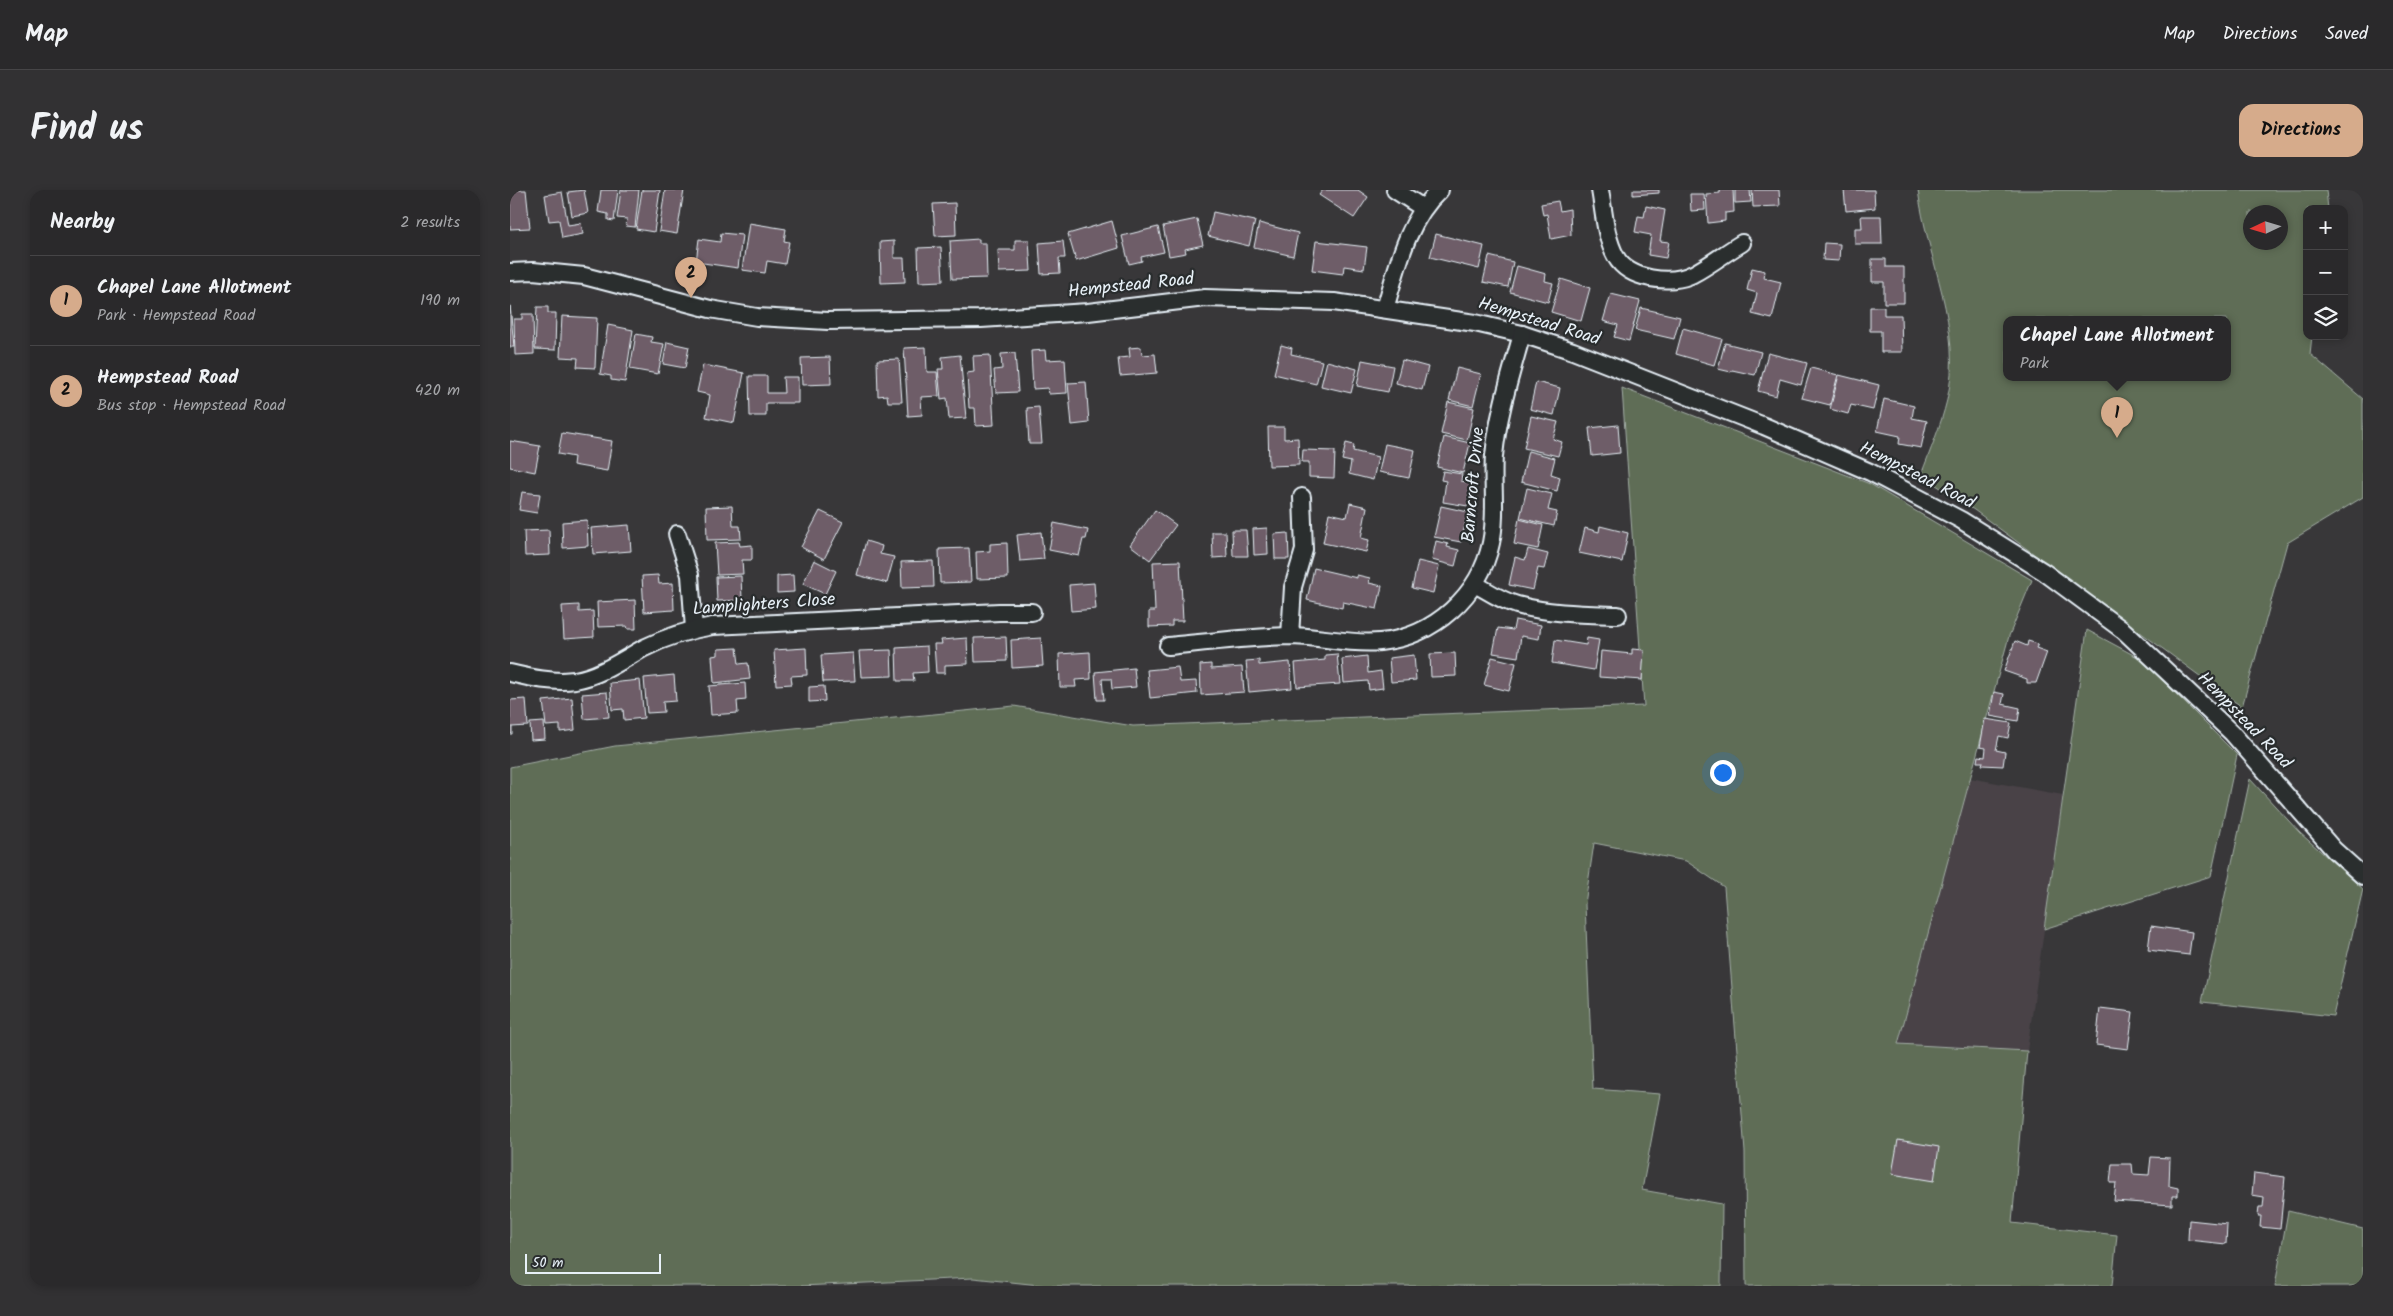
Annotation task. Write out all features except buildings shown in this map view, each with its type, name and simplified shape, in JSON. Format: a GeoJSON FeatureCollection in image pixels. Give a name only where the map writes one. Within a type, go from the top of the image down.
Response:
{"type":"FeatureCollection","features":[{"type":"Feature","properties":{"kind":"street"},"geometry":{"type":"LineString","coordinates":[[1395,190],[1423,208]]}},
{"type":"Feature","properties":{"kind":"street"},"geometry":{"type":"LineString","coordinates":[[1385,309],[1405,244],[1423,208],[1440,190]]}},
{"type":"Feature","properties":{"kind":"street"},"geometry":{"type":"LineString","coordinates":[[1600,190],[1612,249],[1617,259],[1636,274],[1655,279],[1691,275],[1742,244]]}},
{"type":"Feature","properties":{"kind":"street","name":"Hempstead Road"},"geometry":{"type":"LineString","coordinates":[[510,272],[533,271],[584,276],[710,309],[757,317],[819,321],[980,319],[1088,312],[1205,298],[1334,302],[1475,323],[1522,334],[1572,350],[1870,472],[1961,520],[2044,572],[2124,632],[2225,726],[2334,850],[2363,876]]}},
{"type":"Feature","properties":{"kind":"street","name":"Barncroft Drive"},"geometry":{"type":"LineString","coordinates":[[1168,646],[1290,636],[1365,642],[1398,639],[1431,626],[1458,605],[1476,584],[1487,558],[1491,540],[1496,436],[1522,334]]}},
{"type":"Feature","properties":{"kind":"street"},"geometry":{"type":"LineString","coordinates":[[1290,636],[1293,587],[1304,550],[1302,497]]}},
{"type":"Feature","properties":{"kind":"street"},"geometry":{"type":"LineString","coordinates":[[677,534],[690,575],[694,629]]}},
{"type":"Feature","properties":{"kind":"street"},"geometry":{"type":"LineString","coordinates":[[1476,584],[1516,605],[1579,614],[1618,616]]}},
{"type":"Feature","properties":{"kind":"street","name":"Lamplighters Close"},"geometry":{"type":"LineString","coordinates":[[510,674],[552,681],[577,680],[603,671],[664,639],[694,629],[736,625],[1032,612]]}},
{"type":"Feature","properties":{"kind":"shaded area"},"geometry":{"type":"Polygon","coordinates":[[[1970,778],[2063,795],[2027,1051],[1898,1045],[1970,778]]]}},
{"type":"Feature","properties":{"kind":"green space"},"geometry":{"type":"Polygon","coordinates":[[[1918,190],[2326,190],[2328,205],[2303,205],[2303,340],[2312,340],[2310,354],[2363,399],[2363,497],[2287,543],[2242,707],[1974,510],[1921,475],[1947,400],[1951,373],[1948,321],[1918,190]]]}},
{"type":"Feature","properties":{"kind":"green space"},"geometry":{"type":"Polygon","coordinates":[[[1622,388],[1870,484],[2032,580],[2009,636],[1898,1044],[2027,1051],[2012,1223],[2117,1235],[2112,1286],[1746,1286],[1745,1152],[1724,887],[1686,861],[1594,843],[1585,904],[1593,1089],[1660,1094],[1642,1190],[1722,1204],[1721,1286],[1049,1286],[973,1278],[801,1286],[510,1286],[510,767],[615,746],[1014,706],[1133,726],[1644,706],[1622,388]]]}},
{"type":"Feature","properties":{"kind":"green space"},"geometry":{"type":"Polygon","coordinates":[[[2087,630],[2141,659],[2237,755],[2211,876],[2044,929],[2087,630]]]}},
{"type":"Feature","properties":{"kind":"green space"},"geometry":{"type":"Polygon","coordinates":[[[2250,779],[2300,833],[2363,889],[2333,1016],[2202,1002],[2250,779]]]}},
{"type":"Feature","properties":{"kind":"green space"},"geometry":{"type":"Polygon","coordinates":[[[2288,1211],[2363,1229],[2363,1286],[2275,1286],[2288,1211]]]}},
{"type":"Feature","properties":{"kind":"place","name":"Hempstead Road"},"geometry":{"type":"Point","coordinates":[691,298]}},
{"type":"Feature","properties":{"kind":"place","name":"Chapel Lane Allotment"},"geometry":{"type":"Point","coordinates":[2117,438]}}]}
